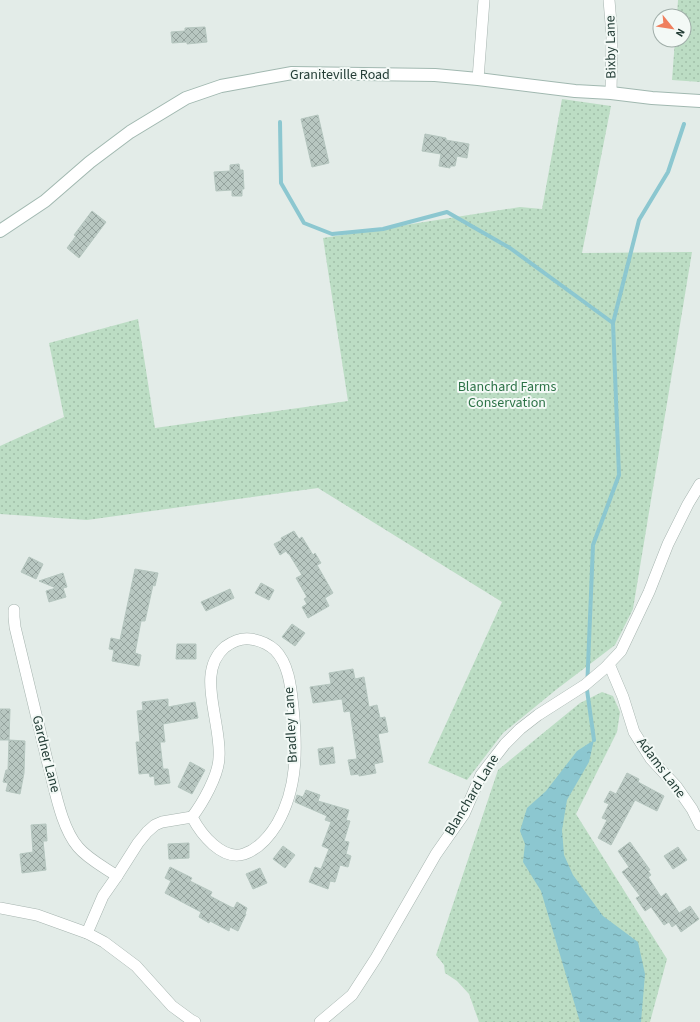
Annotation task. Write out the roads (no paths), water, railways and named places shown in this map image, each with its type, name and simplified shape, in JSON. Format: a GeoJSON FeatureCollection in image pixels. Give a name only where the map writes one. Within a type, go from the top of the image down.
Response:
{"type":"FeatureCollection","features":[{"type":"Feature","properties":{"kind":"main road","name":"Graniteville Road"},"geometry":{"type":"LineString","coordinates":[[0,231],[45,201],[90,162],[130,132],[186,98],[221,86],[292,73],[435,75],[575,91],[700,101]]}},
{"type":"Feature","properties":{"kind":"street"},"geometry":{"type":"LineString","coordinates":[[478,79],[484,0]]}},
{"type":"Feature","properties":{"kind":"street","name":"Bixby Lane"},"geometry":{"type":"LineString","coordinates":[[609,0],[612,36],[611,93]]}},
{"type":"Feature","properties":{"kind":"street","name":"Blanchard Lane"},"geometry":{"type":"LineString","coordinates":[[320,1022],[352,995],[376,958],[436,854],[464,814],[481,775],[505,744],[520,729],[538,715],[585,685],[605,668],[621,651],[640,612],[668,544],[700,484]]}},
{"type":"Feature","properties":{"kind":"street","name":"Gardner Lane"},"geometry":{"type":"LineString","coordinates":[[14,610],[15,627],[36,715],[56,794],[66,826],[78,848],[117,876]]}},
{"type":"Feature","properties":{"kind":"street","name":"Bradley Lane"},"geometry":{"type":"LineString","coordinates":[[247,639],[262,642],[275,650],[288,673],[294,728],[295,758],[292,786],[289,797],[280,819],[271,834],[251,851],[237,856],[230,855],[218,849],[197,827],[192,817],[214,778],[218,766],[219,758],[216,724],[211,690],[211,673],[216,658],[226,646],[236,641],[247,639]]}},
{"type":"Feature","properties":{"kind":"street","name":"Adams Lane"},"geometry":{"type":"LineString","coordinates":[[609,664],[623,697],[634,732],[650,759],[676,786],[692,809],[700,825]]}},
{"type":"Feature","properties":{"kind":"street"},"geometry":{"type":"LineString","coordinates":[[87,933],[103,896],[147,832],[155,825],[162,822],[192,817]]}},
{"type":"Feature","properties":{"kind":"street"},"geometry":{"type":"LineString","coordinates":[[0,908],[37,916],[87,933],[104,942],[136,966],[172,1006],[195,1022]]}},
{"type":"Feature","properties":{"kind":"water"},"geometry":{"type":"Polygon","coordinates":[[[594,740],[589,762],[567,800],[562,830],[564,855],[573,875],[603,916],[638,942],[645,974],[641,1022],[580,1022],[541,891],[523,862],[525,844],[520,831],[527,808],[546,791],[577,751],[594,740]]]}},
{"type":"Feature","properties":{"kind":"waterway"},"geometry":{"type":"LineString","coordinates":[[280,122],[281,183],[304,223],[332,234],[383,229],[447,212],[510,248],[613,323]]}},
{"type":"Feature","properties":{"kind":"waterway"},"geometry":{"type":"LineString","coordinates":[[594,740],[587,690],[593,545],[619,475],[613,323],[639,220],[668,172],[684,124]]}},
{"type":"Feature","properties":{"kind":"park label","name":"Blanchard Farms Conservation"},"geometry":{"type":"Point","coordinates":[507,396]}}]}
